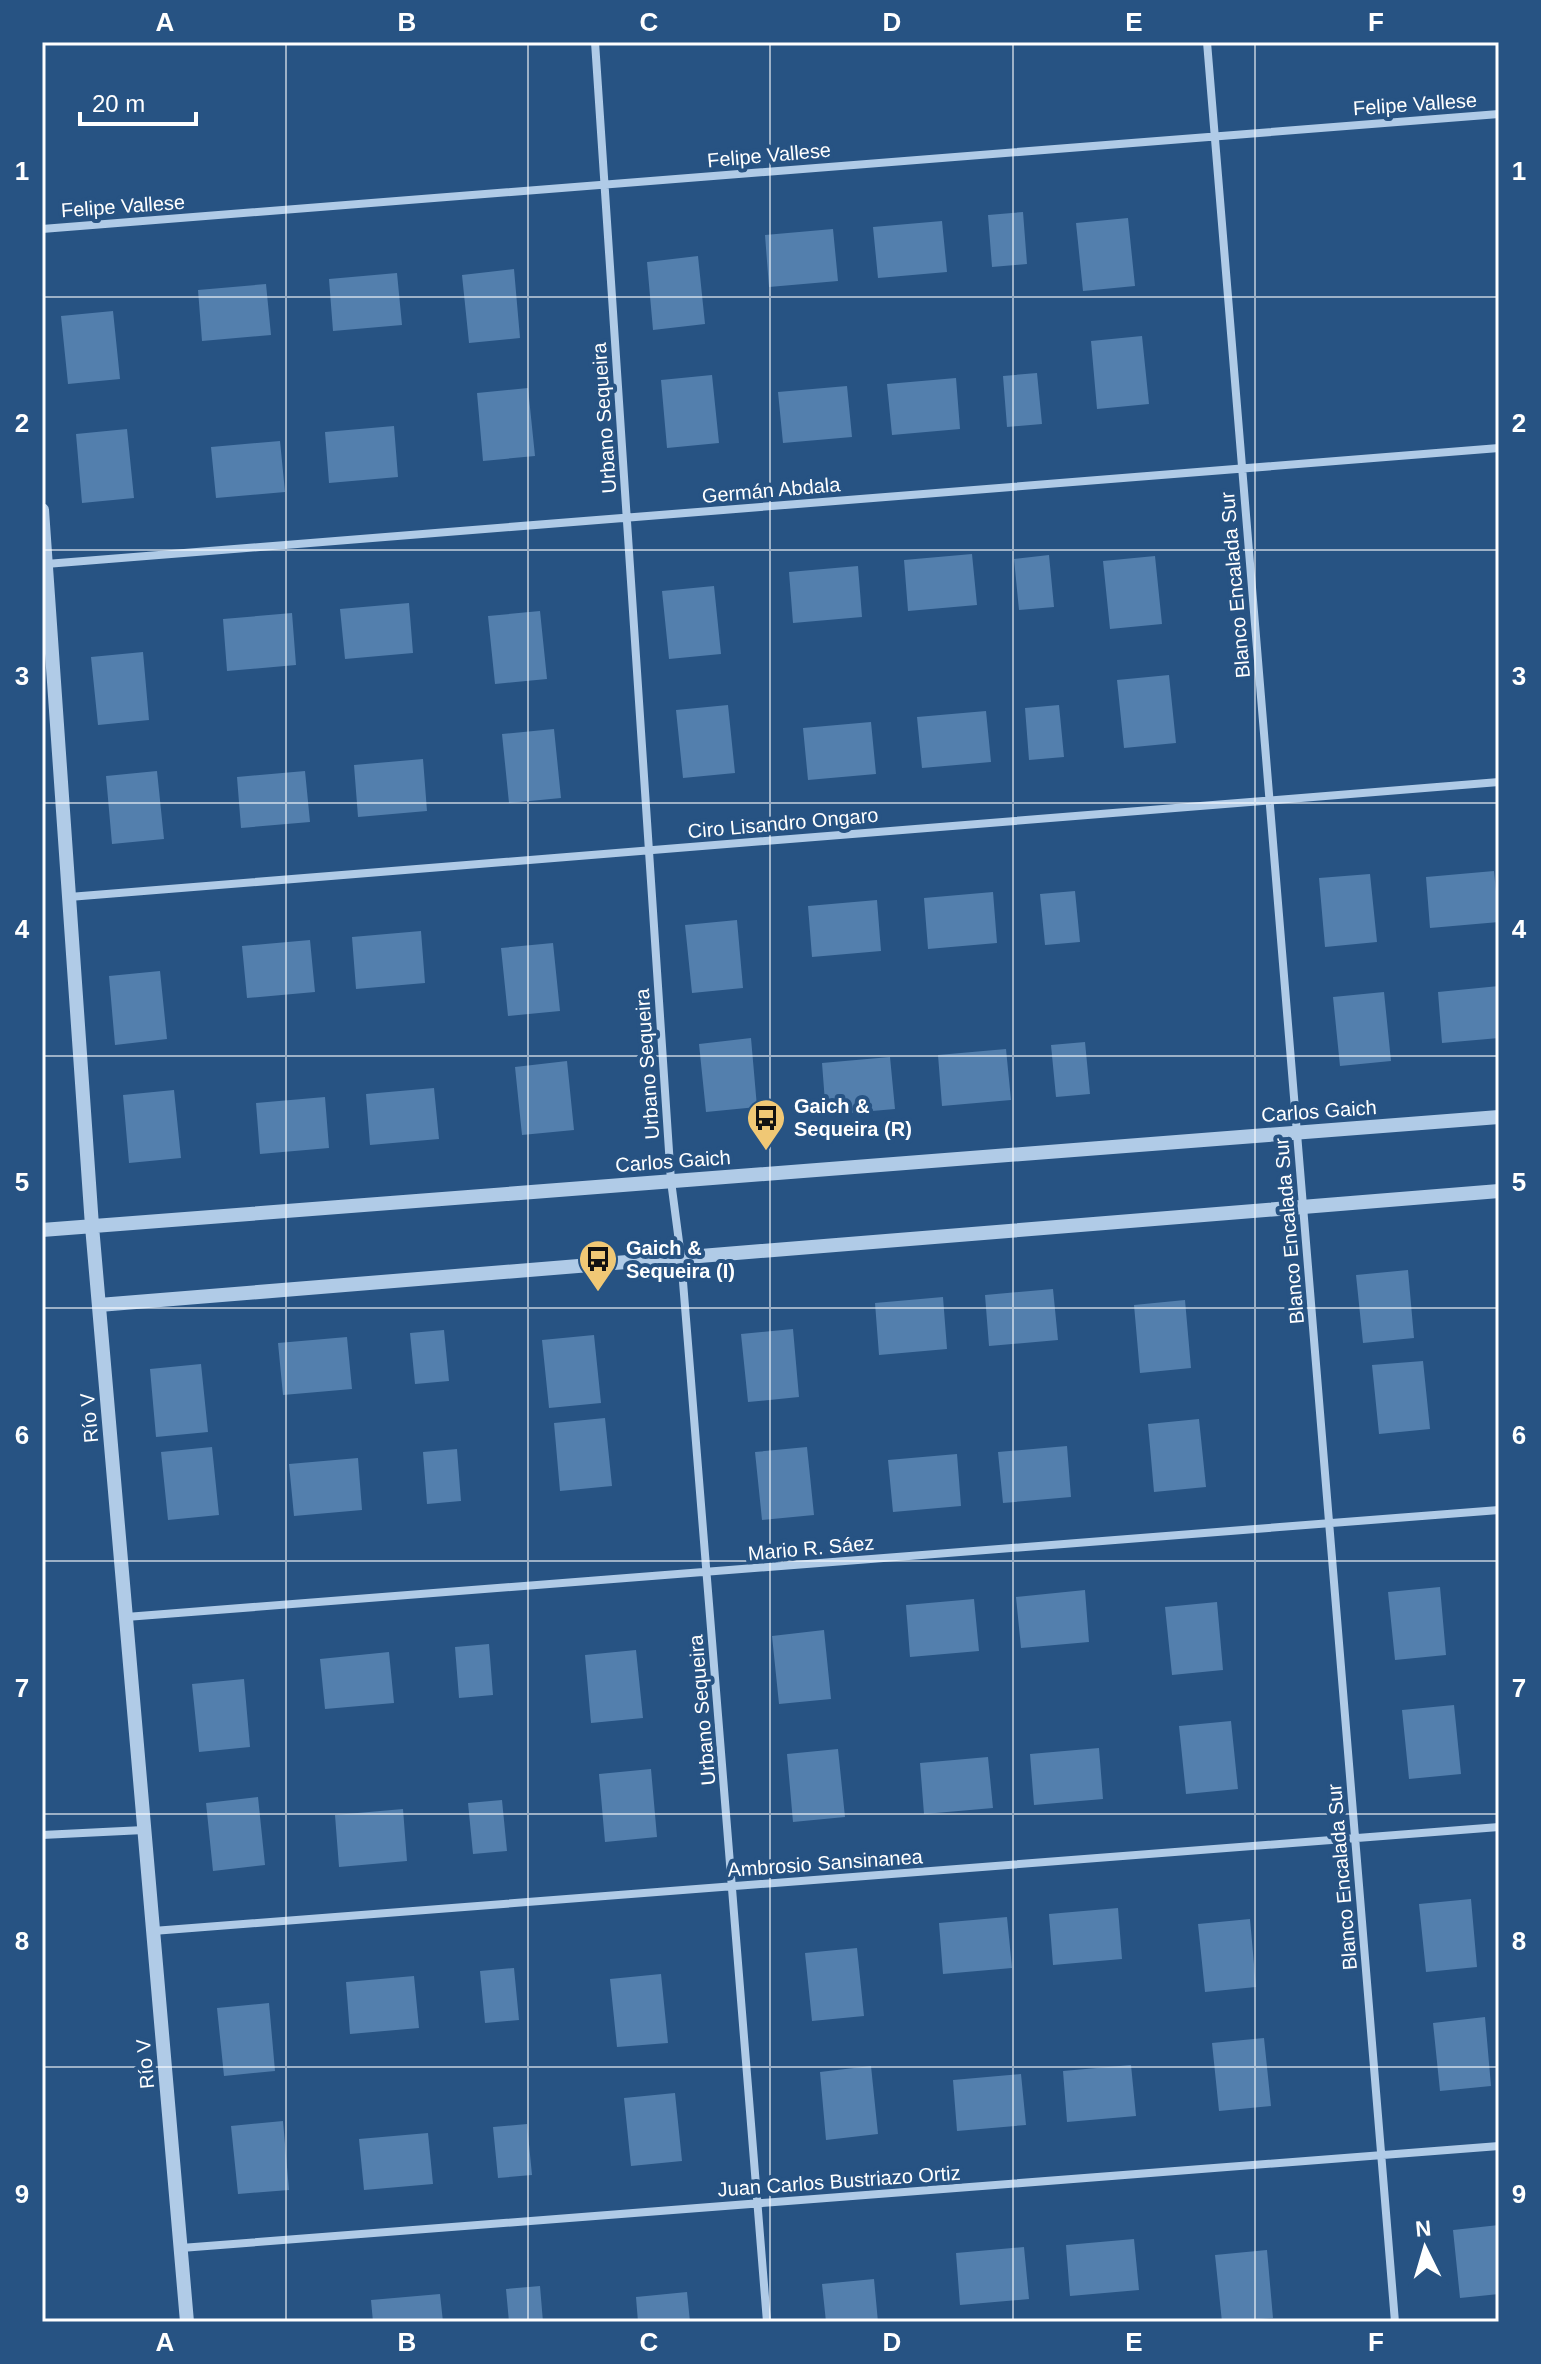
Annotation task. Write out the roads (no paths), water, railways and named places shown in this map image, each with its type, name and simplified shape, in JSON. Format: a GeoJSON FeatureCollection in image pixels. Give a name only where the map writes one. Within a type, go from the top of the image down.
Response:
{"type":"FeatureCollection","features":[{"type":"Feature","properties":{"kind":"street","name":"Urbano Sequeira"},"geometry":{"type":"LineString","coordinates":[[595,42],[671,1181],[681,1257],[767,2322]]}},
{"type":"Feature","properties":{"kind":"street","name":"Blanco Encalada Sur"},"geometry":{"type":"LineString","coordinates":[[1207,42],[1395,2322]]}},
{"type":"Feature","properties":{"kind":"street","name":"Felipe Vallese"},"geometry":{"type":"LineString","coordinates":[[42,229],[1499,114]]}},
{"type":"Feature","properties":{"kind":"street","name":"Germán Abdala"},"geometry":{"type":"LineString","coordinates":[[46,564],[1499,448]]}},
{"type":"Feature","properties":{"kind":"street","name":"Río V"},"geometry":{"type":"LineString","coordinates":[[42,510],[92,1226],[187,2322]]}},
{"type":"Feature","properties":{"kind":"street","name":"Ciro Lisandro Ongaro"},"geometry":{"type":"LineString","coordinates":[[69,897],[1499,782]]}},
{"type":"Feature","properties":{"kind":"street","name":"Carlos Gaich"},"geometry":{"type":"LineString","coordinates":[[42,1230],[1499,1117]]}},
{"type":"Feature","properties":{"kind":"street"},"geometry":{"type":"LineString","coordinates":[[99,1305],[1499,1191]]}},
{"type":"Feature","properties":{"kind":"street","name":"Mario R. Sáez"},"geometry":{"type":"LineString","coordinates":[[126,1617],[1499,1510]]}},
{"type":"Feature","properties":{"kind":"street","name":"Ambrosio Sansinanea"},"geometry":{"type":"LineString","coordinates":[[153,1931],[1499,1827]]}},
{"type":"Feature","properties":{"kind":"street"},"geometry":{"type":"LineString","coordinates":[[42,1835],[144,1830]]}},
{"type":"Feature","properties":{"kind":"street","name":"Juan Carlos Bustriazo Ortiz"},"geometry":{"type":"LineString","coordinates":[[181,2248],[1499,2146]]}},
{"type":"Feature","properties":{"kind":"place","name":"Gaich & Sequeira (R)"},"geometry":{"type":"Point","coordinates":[766,1152]}},
{"type":"Feature","properties":{"kind":"place","name":"Gaich & Sequeira (I)"},"geometry":{"type":"Point","coordinates":[598,1293]}}]}
